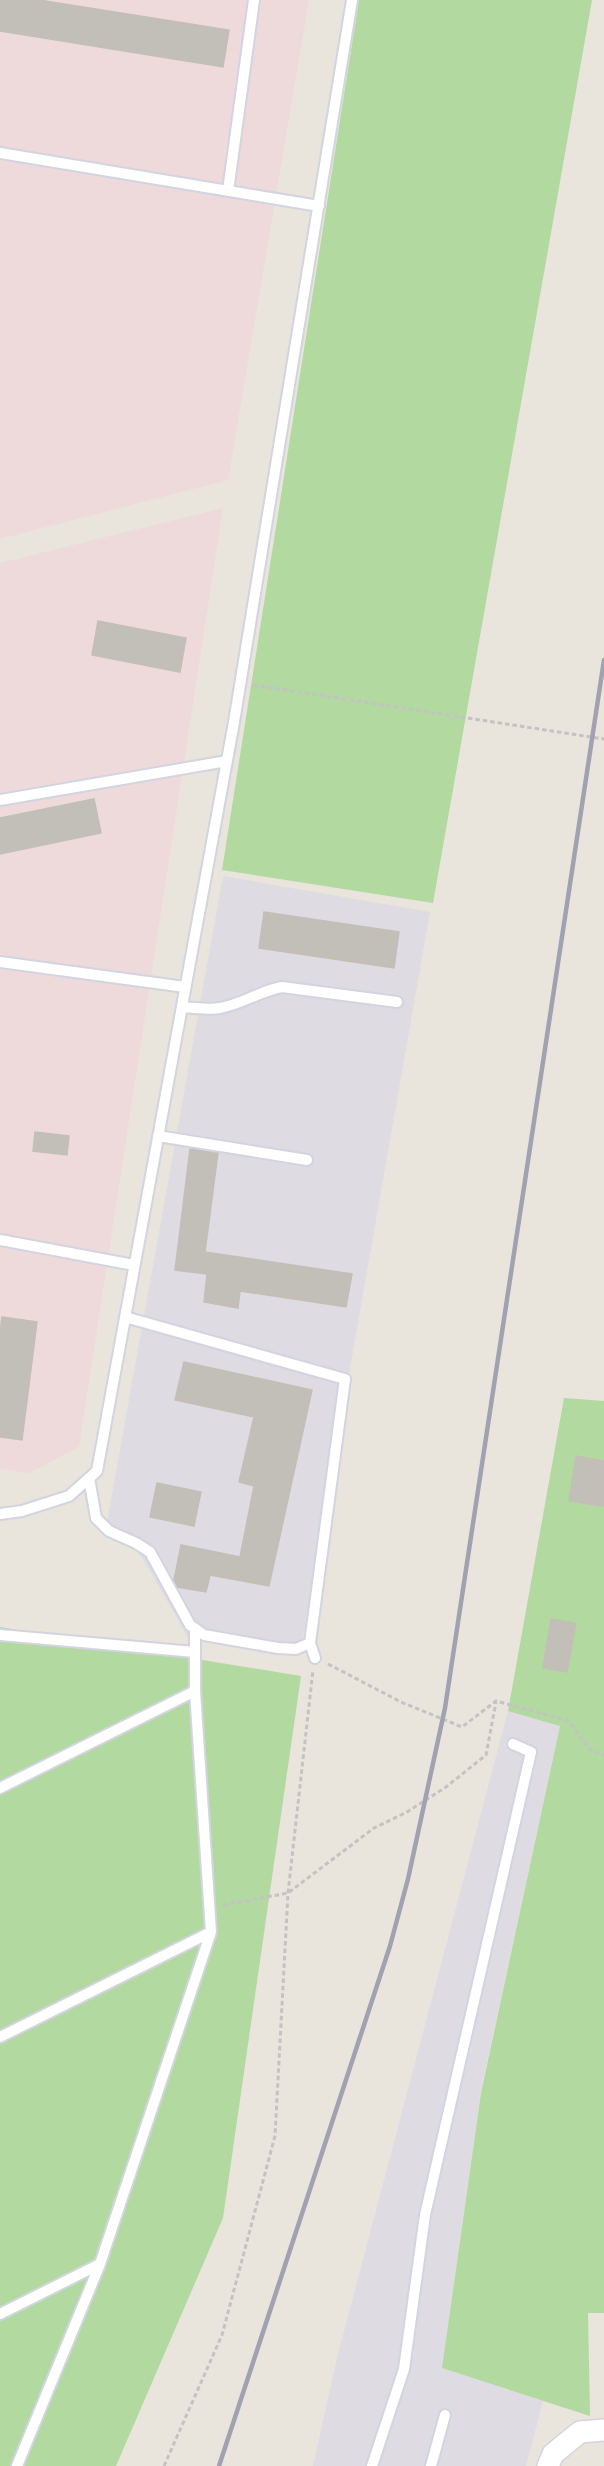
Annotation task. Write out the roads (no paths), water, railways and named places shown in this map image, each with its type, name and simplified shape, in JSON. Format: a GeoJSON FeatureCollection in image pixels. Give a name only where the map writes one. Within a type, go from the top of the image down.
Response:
{"type":"FeatureCollection","features":[{"type":"Feature","properties":{"kind":"street"},"geometry":{"type":"LineString","coordinates":[[548,2466],[553,2454],[580,2432],[604,2430]]}},
{"type":"Feature","properties":{"kind":"lane"},"geometry":{"type":"LineString","coordinates":[[228,191],[254,0]]}},
{"type":"Feature","properties":{"kind":"lane"},"geometry":{"type":"LineString","coordinates":[[0,1514],[22,1511],[69,1496],[97,1471],[227,761],[352,0]]}},
{"type":"Feature","properties":{"kind":"lane"},"geometry":{"type":"LineString","coordinates":[[0,153],[318,206]]}},
{"type":"Feature","properties":{"kind":"lane"},"geometry":{"type":"LineString","coordinates":[[0,800],[227,761]]}},
{"type":"Feature","properties":{"kind":"lane"},"geometry":{"type":"LineString","coordinates":[[0,962],[185,987]]}},
{"type":"Feature","properties":{"kind":"lane"},"geometry":{"type":"LineString","coordinates":[[182,1007],[219,1009],[266,990],[282,987],[397,1002]]}},
{"type":"Feature","properties":{"kind":"lane"},"geometry":{"type":"LineString","coordinates":[[158,1136],[307,1160]]}},
{"type":"Feature","properties":{"kind":"lane"},"geometry":{"type":"LineString","coordinates":[[0,1240],[134,1265]]}},
{"type":"Feature","properties":{"kind":"lane"},"geometry":{"type":"LineString","coordinates":[[125,1317],[345,1379],[310,1643],[315,1658]]}},
{"type":"Feature","properties":{"kind":"lane"},"geometry":{"type":"LineString","coordinates":[[89,1478],[96,1518],[109,1531],[150,1552],[178,1607],[195,1629],[204,1635],[278,1648],[296,1649],[310,1643]]}},
{"type":"Feature","properties":{"kind":"lane"},"geometry":{"type":"LineString","coordinates":[[17,2466],[100,2264],[211,1932],[195,1691],[195,1629]]}},
{"type":"Feature","properties":{"kind":"lane"},"geometry":{"type":"LineString","coordinates":[[0,1635],[195,1652]]}},
{"type":"Feature","properties":{"kind":"lane"},"geometry":{"type":"LineString","coordinates":[[0,1788],[195,1691]]}},
{"type":"Feature","properties":{"kind":"lane"},"geometry":{"type":"LineString","coordinates":[[372,2466],[404,2369],[425,2214],[531,1752],[513,1744]]}},
{"type":"Feature","properties":{"kind":"lane"},"geometry":{"type":"LineString","coordinates":[[0,2037],[211,1932]]}},
{"type":"Feature","properties":{"kind":"lane"},"geometry":{"type":"LineString","coordinates":[[0,2314],[100,2264]]}},
{"type":"Feature","properties":{"kind":"lane"},"geometry":{"type":"LineString","coordinates":[[431,2466],[445,2415]]}},
{"type":"Feature","properties":{"kind":"railway"},"geometry":{"type":"LineString","coordinates":[[219,2466],[390,1946],[408,1879],[445,1708],[604,660]]}}]}
